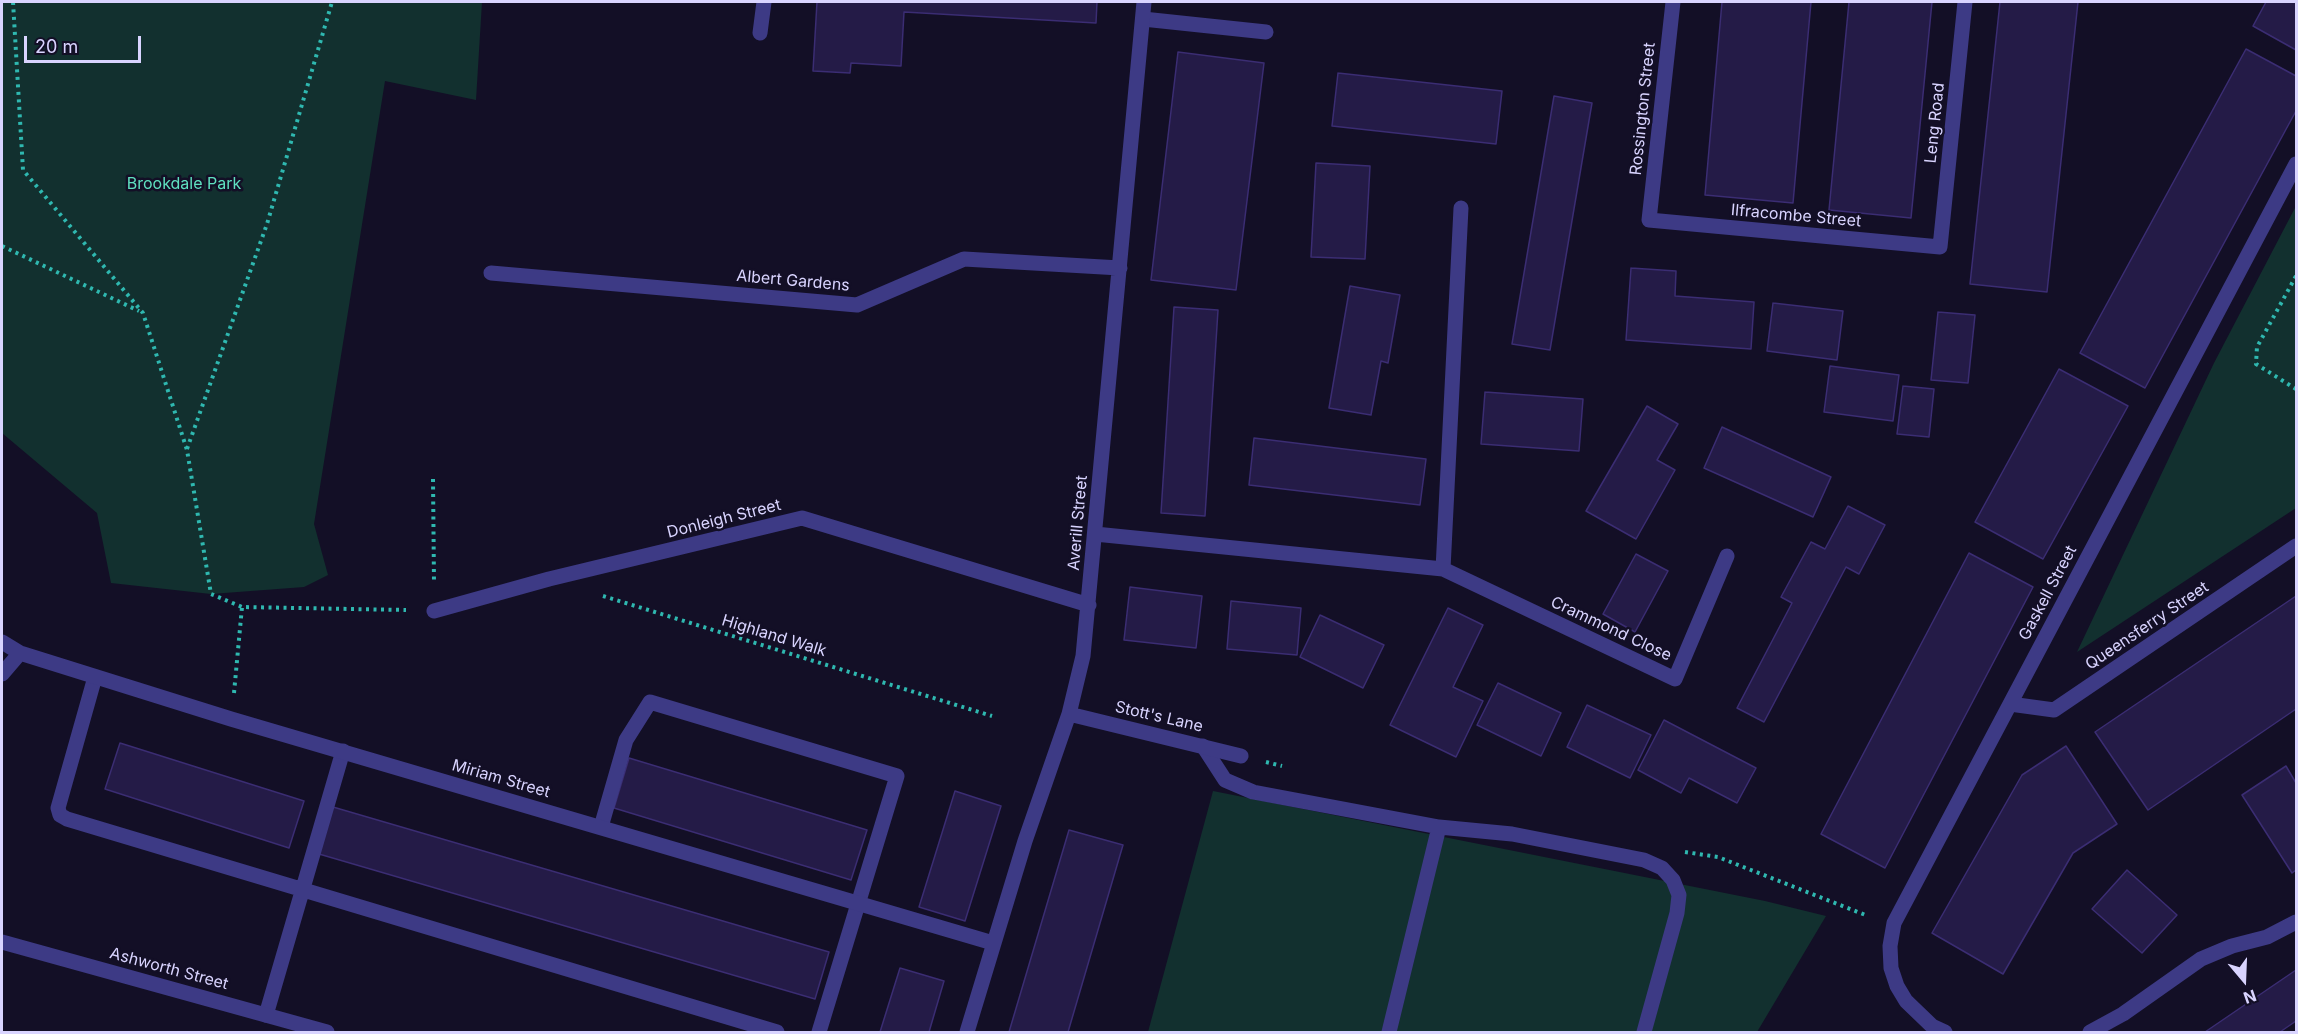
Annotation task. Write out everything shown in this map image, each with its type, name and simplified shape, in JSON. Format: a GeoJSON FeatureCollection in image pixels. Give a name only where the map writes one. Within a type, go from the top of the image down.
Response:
{"type":"FeatureCollection","features":[{"type":"Feature","properties":{"kind":"street"},"geometry":{"type":"LineString","coordinates":[[760,33],[764,2]]}},
{"type":"Feature","properties":{"kind":"street","name":"Averill Street"},"geometry":{"type":"LineString","coordinates":[[968,1032],[993,943],[1069,714],[1083,656],[1144,2]]}},
{"type":"Feature","properties":{"kind":"street","name":"Rossington Street"},"geometry":{"type":"LineString","coordinates":[[1649,220],[1673,2]]}},
{"type":"Feature","properties":{"kind":"street","name":"Leng Road"},"geometry":{"type":"LineString","coordinates":[[1940,248],[1965,2]]}},
{"type":"Feature","properties":{"kind":"street"},"geometry":{"type":"LineString","coordinates":[[1143,19],[1266,32]]}},
{"type":"Feature","properties":{"kind":"street","name":"Gaskell Street"},"geometry":{"type":"LineString","coordinates":[[1944,1032],[1932,1026],[1906,1001],[1897,986],[1891,968],[1890,946],[1894,923],[2296,164]]}},
{"type":"Feature","properties":{"kind":"street"},"geometry":{"type":"LineString","coordinates":[[1443,569],[1461,208]]}},
{"type":"Feature","properties":{"kind":"street","name":"Ilfracombe Street"},"geometry":{"type":"LineString","coordinates":[[1649,220],[1940,248]]}},
{"type":"Feature","properties":{"kind":"street","name":"Albert Gardens"},"geometry":{"type":"LineString","coordinates":[[490,273],[857,305],[964,259],[1119,268]]}},
{"type":"Feature","properties":{"kind":"street","name":"Donleigh Street"},"geometry":{"type":"LineString","coordinates":[[434,611],[549,579],[802,518],[1089,604]]}},
{"type":"Feature","properties":{"kind":"street","name":"Crammond Close"},"geometry":{"type":"LineString","coordinates":[[1095,534],[1443,569],[1675,679],[1727,556]]}},
{"type":"Feature","properties":{"kind":"street","name":"Queensferry Street"},"geometry":{"type":"LineString","coordinates":[[2010,704],[2054,710],[2296,546]]}},
{"type":"Feature","properties":{"kind":"street","name":"Miriam Street"},"geometry":{"type":"LineString","coordinates":[[2,642],[20,653],[231,719],[993,943]]}},
{"type":"Feature","properties":{"kind":"street"},"geometry":{"type":"LineString","coordinates":[[2,674],[20,653]]}},
{"type":"Feature","properties":{"kind":"street"},"geometry":{"type":"LineString","coordinates":[[95,677],[58,808],[60,815],[777,1032]]}},
{"type":"Feature","properties":{"kind":"street"},"geometry":{"type":"LineString","coordinates":[[601,827],[626,740],[650,702],[897,776],[819,1032]]}},
{"type":"Feature","properties":{"kind":"street","name":"Stott's Lane"},"geometry":{"type":"LineString","coordinates":[[1069,714],[1241,756]]}},
{"type":"Feature","properties":{"kind":"street"},"geometry":{"type":"LineString","coordinates":[[1203,746],[1225,780],[1253,792],[1438,827],[1512,834],[1644,860],[1662,868],[1673,880],[1679,895],[1677,914],[1644,1032]]}},
{"type":"Feature","properties":{"kind":"street"},"geometry":{"type":"LineString","coordinates":[[266,1015],[343,752]]}},
{"type":"Feature","properties":{"kind":"street"},"geometry":{"type":"LineString","coordinates":[[1389,1032],[1438,827]]}},
{"type":"Feature","properties":{"kind":"street"},"geometry":{"type":"LineString","coordinates":[[2090,1032],[2123,1014],[2201,959],[2232,946],[2267,937],[2296,922]]}},
{"type":"Feature","properties":{"kind":"street","name":"Ashworth Street"},"geometry":{"type":"LineString","coordinates":[[2,942],[327,1032]]}},
{"type":"Feature","properties":{"kind":"path"},"geometry":{"type":"LineString","coordinates":[[13,2],[23,170],[143,313],[187,450],[211,594],[242,607],[434,611],[433,479]]}},
{"type":"Feature","properties":{"kind":"path"},"geometry":{"type":"LineString","coordinates":[[187,450],[267,224],[332,2]]}},
{"type":"Feature","properties":{"kind":"path"},"geometry":{"type":"LineString","coordinates":[[2,246],[143,313]]}},
{"type":"Feature","properties":{"kind":"path"},"geometry":{"type":"LineString","coordinates":[[2296,276],[2256,347],[2256,364],[2296,389]]}},
{"type":"Feature","properties":{"kind":"path","name":"Highland Walk"},"geometry":{"type":"LineString","coordinates":[[595,593],[992,716]]}},
{"type":"Feature","properties":{"kind":"path"},"geometry":{"type":"LineString","coordinates":[[231,719],[242,607]]}},
{"type":"Feature","properties":{"kind":"green space","name":"Brookdale Park"},"geometry":{"type":"Polygon","coordinates":[[[2,2],[482,2],[476,100],[385,81],[314,524],[328,575],[304,587],[211,594],[111,583],[97,513],[2,433],[2,2]]]}},
{"type":"Feature","properties":{"kind":"green space"},"geometry":{"type":"Polygon","coordinates":[[[2296,206],[2296,508],[2077,652],[2214,363],[2296,206]]]}},
{"type":"Feature","properties":{"kind":"green space"},"geometry":{"type":"Polygon","coordinates":[[[1213,791],[1765,901],[1826,916],[1757,1032],[1148,1032],[1213,791]]]}},
{"type":"Feature","properties":{"kind":"building"},"geometry":{"type":"Polygon","coordinates":[[[817,2],[1097,2],[1096,23],[904,12],[901,66],[851,63],[850,73],[813,71],[817,2]]]}},
{"type":"Feature","properties":{"kind":"building"},"geometry":{"type":"Polygon","coordinates":[[[1722,2],[1811,2],[1793,203],[1705,195],[1722,2]]]}},
{"type":"Feature","properties":{"kind":"building"},"geometry":{"type":"Polygon","coordinates":[[[1849,2],[1932,2],[1911,218],[1829,210],[1849,2]]]}},
{"type":"Feature","properties":{"kind":"building"},"geometry":{"type":"Polygon","coordinates":[[[2000,2],[2078,2],[2047,292],[1970,284],[2000,2]]]}},
{"type":"Feature","properties":{"kind":"building"},"geometry":{"type":"Polygon","coordinates":[[[2266,2],[2296,2],[2296,50],[2253,26],[2266,2]]]}},
{"type":"Feature","properties":{"kind":"building"},"geometry":{"type":"Polygon","coordinates":[[[2246,49],[2296,76],[2296,111],[2145,388],[2080,353],[2246,49]]]}},
{"type":"Feature","properties":{"kind":"building"},"geometry":{"type":"Polygon","coordinates":[[[1178,52],[1264,63],[1236,290],[1151,280],[1178,52]]]}},
{"type":"Feature","properties":{"kind":"building"},"geometry":{"type":"Polygon","coordinates":[[[1338,73],[1502,91],[1496,144],[1332,126],[1338,73]]]}},
{"type":"Feature","properties":{"kind":"building"},"geometry":{"type":"Polygon","coordinates":[[[1554,96],[1592,103],[1550,350],[1512,344],[1554,96]]]}},
{"type":"Feature","properties":{"kind":"building"},"geometry":{"type":"Polygon","coordinates":[[[1316,163],[1370,166],[1365,259],[1311,257],[1316,163]]]}},
{"type":"Feature","properties":{"kind":"building"},"geometry":{"type":"Polygon","coordinates":[[[1631,268],[1676,271],[1675,296],[1754,302],[1751,349],[1626,340],[1631,268]]]}},
{"type":"Feature","properties":{"kind":"building"},"geometry":{"type":"Polygon","coordinates":[[[1350,286],[1400,295],[1388,363],[1381,361],[1371,415],[1329,408],[1350,286]]]}},
{"type":"Feature","properties":{"kind":"building"},"geometry":{"type":"Polygon","coordinates":[[[1773,303],[1843,311],[1837,360],[1767,351],[1773,303]]]}},
{"type":"Feature","properties":{"kind":"building"},"geometry":{"type":"Polygon","coordinates":[[[1174,307],[1218,310],[1205,516],[1161,513],[1174,307]]]}},
{"type":"Feature","properties":{"kind":"building"},"geometry":{"type":"Polygon","coordinates":[[[1938,312],[1975,315],[1968,383],[1931,380],[1938,312]]]}},
{"type":"Feature","properties":{"kind":"building"},"geometry":{"type":"Polygon","coordinates":[[[1830,366],[1899,375],[1893,421],[1824,412],[1830,366]]]}},
{"type":"Feature","properties":{"kind":"building"},"geometry":{"type":"Polygon","coordinates":[[[2059,369],[2128,406],[2043,559],[1975,522],[2059,369]]]}},
{"type":"Feature","properties":{"kind":"building"},"geometry":{"type":"Polygon","coordinates":[[[1903,386],[1934,389],[1929,437],[1897,434],[1903,386]]]}},
{"type":"Feature","properties":{"kind":"building"},"geometry":{"type":"Polygon","coordinates":[[[1485,392],[1583,399],[1579,451],[1481,444],[1485,392]]]}},
{"type":"Feature","properties":{"kind":"building"},"geometry":{"type":"Polygon","coordinates":[[[1647,406],[1678,424],[1657,460],[1675,470],[1636,539],[1586,511],[1647,406]]]}},
{"type":"Feature","properties":{"kind":"building"},"geometry":{"type":"Polygon","coordinates":[[[1722,427],[1831,477],[1813,517],[1704,468],[1722,427]]]}},
{"type":"Feature","properties":{"kind":"building"},"geometry":{"type":"Polygon","coordinates":[[[1254,438],[1426,459],[1420,505],[1249,485],[1254,438]]]}},
{"type":"Feature","properties":{"kind":"building"},"geometry":{"type":"Polygon","coordinates":[[[1848,506],[1885,525],[1859,574],[1846,567],[1764,722],[1737,708],[1792,603],[1781,597],[1811,542],[1825,549],[1848,506]]]}},
{"type":"Feature","properties":{"kind":"building"},"geometry":{"type":"Polygon","coordinates":[[[1969,553],[2033,587],[1885,868],[1821,834],[1969,553]]]}},
{"type":"Feature","properties":{"kind":"building"},"geometry":{"type":"Polygon","coordinates":[[[1636,554],[1668,571],[1635,632],[1603,614],[1636,554]]]}},
{"type":"Feature","properties":{"kind":"building"},"geometry":{"type":"Polygon","coordinates":[[[1130,587],[1202,596],[1196,648],[1124,640],[1130,587]]]}},
{"type":"Feature","properties":{"kind":"building"},"geometry":{"type":"Polygon","coordinates":[[[2296,596],[2296,709],[2148,810],[2095,732],[2296,596]]]}},
{"type":"Feature","properties":{"kind":"building"},"geometry":{"type":"Polygon","coordinates":[[[1231,601],[1301,608],[1297,655],[1227,649],[1231,601]]]}},
{"type":"Feature","properties":{"kind":"building"},"geometry":{"type":"Polygon","coordinates":[[[1448,608],[1483,625],[1453,687],[1483,701],[1456,757],[1390,725],[1448,608]]]}},
{"type":"Feature","properties":{"kind":"building"},"geometry":{"type":"Polygon","coordinates":[[[1320,615],[1384,645],[1363,688],[1300,657],[1320,615]]]}},
{"type":"Feature","properties":{"kind":"building"},"geometry":{"type":"Polygon","coordinates":[[[1498,683],[1561,713],[1541,756],[1477,725],[1498,683]]]}},
{"type":"Feature","properties":{"kind":"building"},"geometry":{"type":"Polygon","coordinates":[[[1587,705],[1651,735],[1630,778],[1567,747],[1587,705]]]}},
{"type":"Feature","properties":{"kind":"building"},"geometry":{"type":"Polygon","coordinates":[[[1664,720],[1756,768],[1737,803],[1689,778],[1681,793],[1638,770],[1664,720]]]}},
{"type":"Feature","properties":{"kind":"building"},"geometry":{"type":"Polygon","coordinates":[[[120,743],[304,801],[289,848],[105,789],[120,743]]]}},
{"type":"Feature","properties":{"kind":"building"},"geometry":{"type":"Polygon","coordinates":[[[2066,746],[2117,824],[2073,853],[2003,974],[1932,933],[2022,775],[2066,746]]]}},
{"type":"Feature","properties":{"kind":"building"},"geometry":{"type":"Polygon","coordinates":[[[629,758],[867,830],[851,880],[614,808],[629,758]]]}},
{"type":"Feature","properties":{"kind":"building"},"geometry":{"type":"Polygon","coordinates":[[[2286,766],[2296,783],[2296,870],[2292,873],[2242,795],[2286,766]]]}},
{"type":"Feature","properties":{"kind":"building"},"geometry":{"type":"Polygon","coordinates":[[[955,791],[1001,806],[965,921],[919,907],[955,791]]]}},
{"type":"Feature","properties":{"kind":"building"},"geometry":{"type":"Polygon","coordinates":[[[333,807],[829,952],[815,999],[319,854],[333,807]]]}},
{"type":"Feature","properties":{"kind":"building"},"geometry":{"type":"Polygon","coordinates":[[[1069,830],[1123,845],[1068,1032],[1009,1032],[1069,830]]]}},
{"type":"Feature","properties":{"kind":"building"},"geometry":{"type":"Polygon","coordinates":[[[2127,870],[2177,915],[2142,953],[2092,909],[2127,870]]]}},
{"type":"Feature","properties":{"kind":"building"},"geometry":{"type":"Polygon","coordinates":[[[900,968],[944,981],[929,1032],[880,1032],[900,968]]]}},
{"type":"Feature","properties":{"kind":"building"},"geometry":{"type":"Polygon","coordinates":[[[2296,970],[2296,1021],[2280,1032],[2205,1032],[2296,970]]]}}]}
